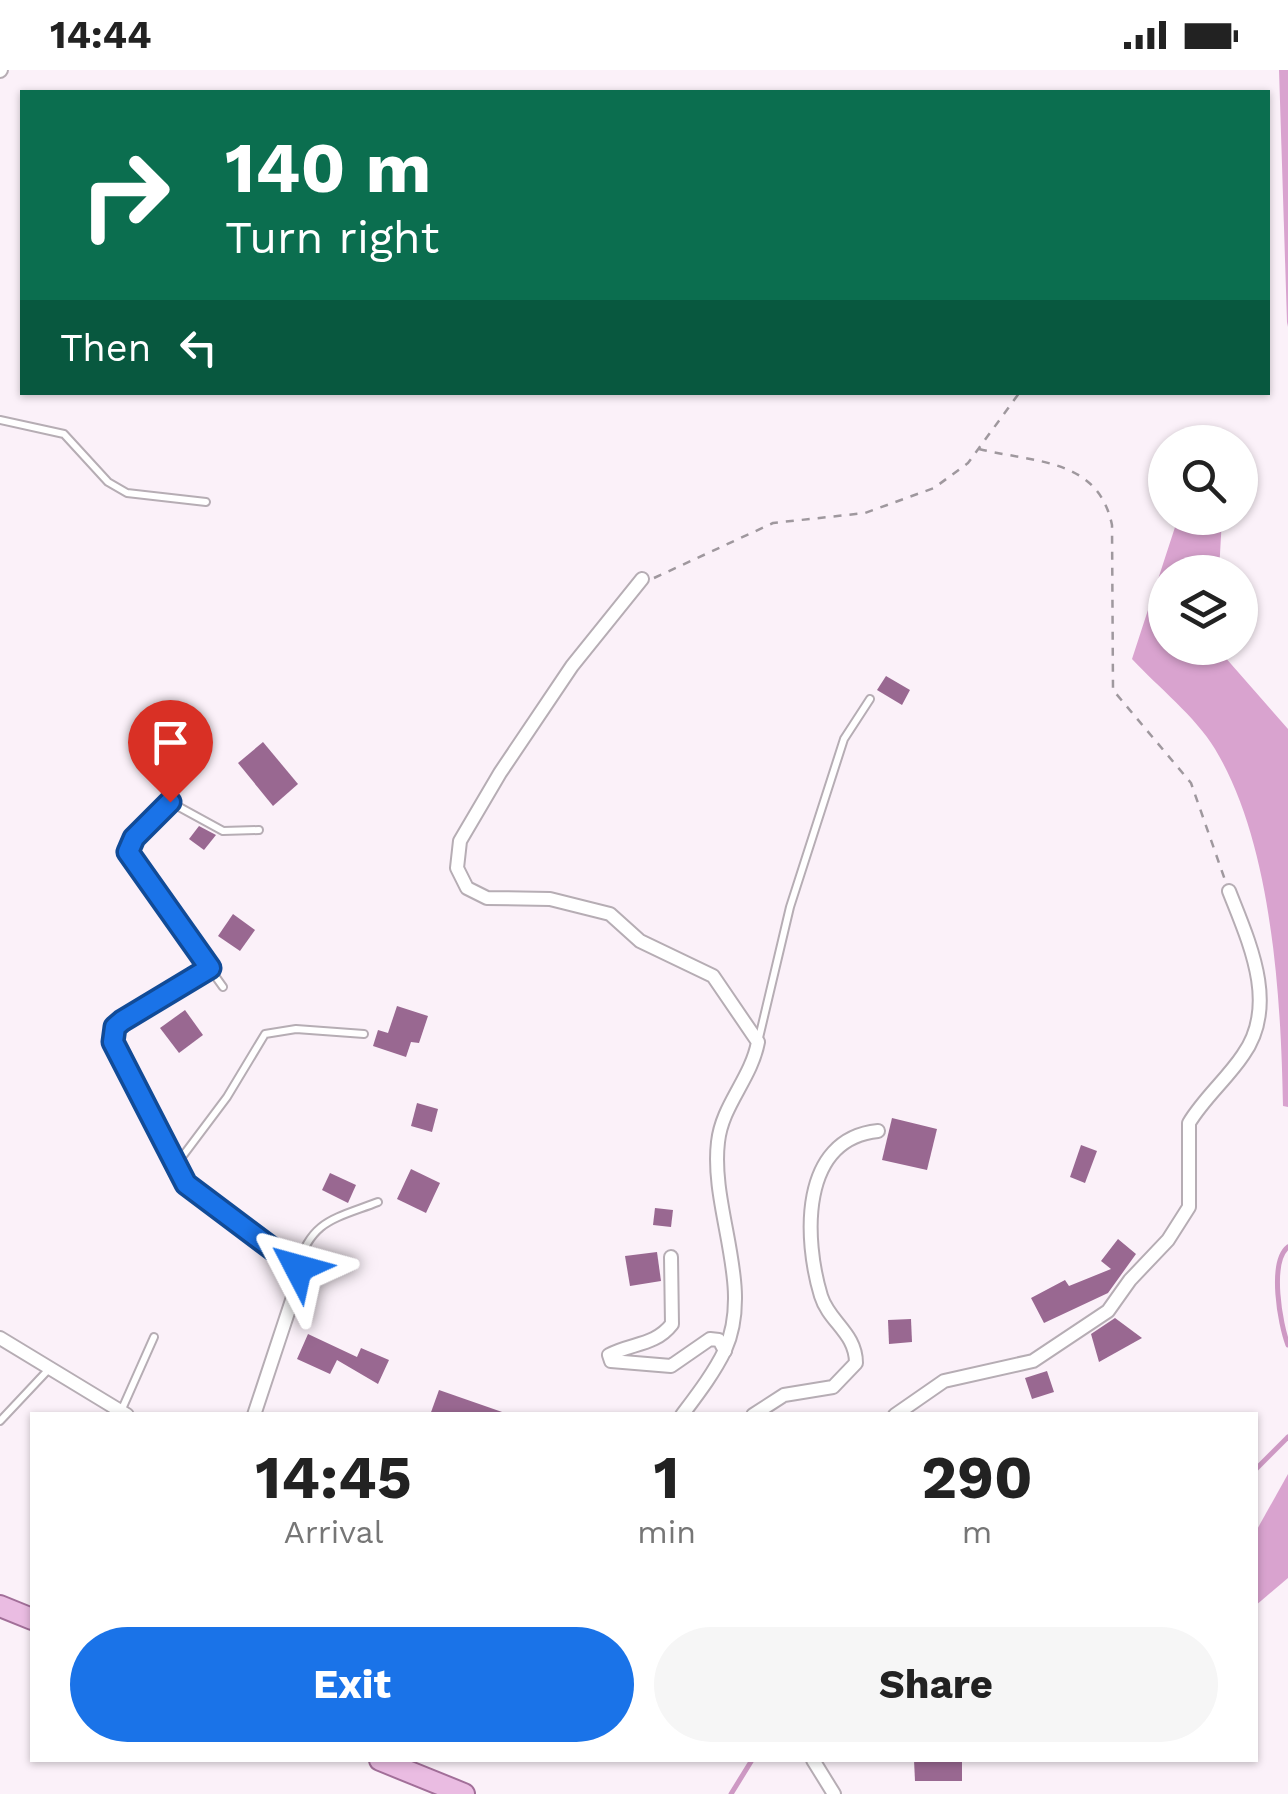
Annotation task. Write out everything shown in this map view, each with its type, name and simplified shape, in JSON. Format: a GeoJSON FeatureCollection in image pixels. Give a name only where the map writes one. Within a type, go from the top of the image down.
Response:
{"type":"FeatureCollection","features":[{"type":"Feature","properties":{"kind":"main road"},"geometry":{"type":"LineString","coordinates":[[0,1606],[30,1618]]}},
{"type":"Feature","properties":{"kind":"main road"},"geometry":{"type":"LineString","coordinates":[[385,1762],[464,1794]]}},
{"type":"Feature","properties":{"kind":"street"},"geometry":{"type":"LineString","coordinates":[[642,578],[572,666],[500,774],[460,841],[457,868],[467,888],[487,898],[577,902],[610,914],[640,941],[713,976],[758,1042],[718,1140],[718,1189],[734,1299],[725,1350],[684,1412]]}},
{"type":"Feature","properties":{"kind":"street"},"geometry":{"type":"LineString","coordinates":[[899,1412],[944,1381],[1033,1361],[1066,1340],[1108,1311],[1181,1221],[1192,1186],[1189,1122],[1244,1054],[1260,1011],[1258,975],[1229,891]]}},
{"type":"Feature","properties":{"kind":"street"},"geometry":{"type":"LineString","coordinates":[[210,968],[122,1021],[113,1035],[148,1117],[175,1166],[198,1195],[227,1212],[298,1268],[299,1287],[255,1412]]}},
{"type":"Feature","properties":{"kind":"street"},"geometry":{"type":"LineString","coordinates":[[758,1412],[784,1395],[833,1387],[856,1363],[852,1342],[820,1296],[809,1218],[818,1179],[828,1161],[862,1132],[878,1131]]}},
{"type":"Feature","properties":{"kind":"street"},"geometry":{"type":"LineString","coordinates":[[671,1257],[672,1324],[653,1340],[609,1355],[611,1361],[671,1366],[710,1339],[719,1340],[725,1350]]}},
{"type":"Feature","properties":{"kind":"street"},"geometry":{"type":"LineString","coordinates":[[0,1338],[122,1412]]}},
{"type":"Feature","properties":{"kind":"street"},"geometry":{"type":"LineString","coordinates":[[814,1762],[834,1794]]}},
{"type":"Feature","properties":{"kind":"lane"},"geometry":{"type":"LineString","coordinates":[[0,420],[64,434],[108,482],[126,493],[206,502]]}},
{"type":"Feature","properties":{"kind":"lane"},"geometry":{"type":"LineString","coordinates":[[758,1042],[790,907],[844,739],[870,699]]}},
{"type":"Feature","properties":{"kind":"lane"},"geometry":{"type":"LineString","coordinates":[[223,986],[132,860],[128,845],[170,802],[223,831],[259,830]]}},
{"type":"Feature","properties":{"kind":"lane"},"geometry":{"type":"LineString","coordinates":[[175,1166],[227,1097],[265,1034],[296,1029],[364,1034]]}},
{"type":"Feature","properties":{"kind":"lane"},"geometry":{"type":"LineString","coordinates":[[298,1268],[306,1239],[316,1228],[378,1202]]}},
{"type":"Feature","properties":{"kind":"lane"},"geometry":{"type":"LineString","coordinates":[[124,1412],[154,1338]]}},
{"type":"Feature","properties":{"kind":"lane"},"geometry":{"type":"LineString","coordinates":[[0,1422],[50,1369]]}},
{"type":"Feature","properties":{"kind":"path"},"geometry":{"type":"LineString","coordinates":[[642,578],[670,574],[684,563],[773,524],[865,513],[934,488],[954,477],[1018,395]]}},
{"type":"Feature","properties":{"kind":"path"},"geometry":{"type":"LineString","coordinates":[[979,449],[1085,476],[1107,502],[1112,526],[1113,690],[1191,783],[1229,891]]}},
{"type":"Feature","properties":{"kind":"shaded area"},"geometry":{"type":"Polygon","coordinates":[[[1279,70],[1288,70],[1288,327],[1287,322],[1279,70]]]}},
{"type":"Feature","properties":{"kind":"shaded area"},"geometry":{"type":"Polygon","coordinates":[[[1172,535],[1221,535],[1220,555],[1166,555],[1172,535]]]}},
{"type":"Feature","properties":{"kind":"shaded area"},"geometry":{"type":"Polygon","coordinates":[[[1148,610],[1148,665],[1232,665],[1288,729],[1288,1107],[1283,1106],[1280,1017],[1270,922],[1249,829],[1234,787],[1207,737],[1132,659],[1148,610]]]}},
{"type":"Feature","properties":{"kind":"shaded area"},"geometry":{"type":"Polygon","coordinates":[[[1288,1474],[1288,1578],[1258,1603],[1258,1528],[1288,1474]]]}},
{"type":"Feature","properties":{"kind":"building"},"geometry":{"type":"Polygon","coordinates":[[[886,676],[910,690],[902,705],[877,690],[886,676]]]}},
{"type":"Feature","properties":{"kind":"building"},"geometry":{"type":"Polygon","coordinates":[[[263,742],[298,784],[273,806],[238,763],[263,742]]]}},
{"type":"Feature","properties":{"kind":"building"},"geometry":{"type":"Polygon","coordinates":[[[199,826],[216,835],[204,850],[189,839],[199,826]]]}},
{"type":"Feature","properties":{"kind":"building"},"geometry":{"type":"Polygon","coordinates":[[[233,914],[255,930],[240,951],[218,936],[233,914]]]}},
{"type":"Feature","properties":{"kind":"building"},"geometry":{"type":"Polygon","coordinates":[[[397,1006],[428,1016],[419,1043],[411,1042],[406,1057],[373,1046],[378,1030],[388,1033],[397,1006]]]}},
{"type":"Feature","properties":{"kind":"building"},"geometry":{"type":"Polygon","coordinates":[[[185,1010],[203,1035],[179,1053],[160,1028],[185,1010]]]}},
{"type":"Feature","properties":{"kind":"building"},"geometry":{"type":"Polygon","coordinates":[[[417,1103],[438,1109],[432,1132],[411,1126],[417,1103]]]}},
{"type":"Feature","properties":{"kind":"building"},"geometry":{"type":"Polygon","coordinates":[[[892,1118],[937,1129],[927,1170],[882,1160],[892,1118]]]}},
{"type":"Feature","properties":{"kind":"building"},"geometry":{"type":"Polygon","coordinates":[[[1081,1145],[1097,1151],[1085,1183],[1070,1177],[1081,1145]]]}},
{"type":"Feature","properties":{"kind":"building"},"geometry":{"type":"Polygon","coordinates":[[[411,1169],[440,1183],[426,1213],[397,1199],[411,1169]]]}},
{"type":"Feature","properties":{"kind":"building"},"geometry":{"type":"Polygon","coordinates":[[[330,1173],[356,1185],[348,1203],[322,1190],[330,1173]]]}},
{"type":"Feature","properties":{"kind":"building"},"geometry":{"type":"Polygon","coordinates":[[[655,1208],[673,1210],[671,1227],[653,1225],[655,1208]]]}},
{"type":"Feature","properties":{"kind":"building"},"geometry":{"type":"Polygon","coordinates":[[[1118,1239],[1136,1254],[1108,1293],[1044,1323],[1031,1298],[1065,1280],[1069,1286],[1111,1269],[1101,1261],[1118,1239]]]}},
{"type":"Feature","properties":{"kind":"building"},"geometry":{"type":"Polygon","coordinates":[[[657,1252],[661,1281],[630,1286],[625,1256],[657,1252]]]}},
{"type":"Feature","properties":{"kind":"building"},"geometry":{"type":"Polygon","coordinates":[[[1115,1318],[1142,1338],[1099,1362],[1091,1334],[1115,1318]]]}},
{"type":"Feature","properties":{"kind":"building"},"geometry":{"type":"Polygon","coordinates":[[[911,1319],[912,1342],[889,1344],[888,1320],[911,1319]]]}},
{"type":"Feature","properties":{"kind":"building"},"geometry":{"type":"Polygon","coordinates":[[[308,1334],[357,1357],[361,1348],[389,1360],[378,1384],[337,1360],[330,1374],[297,1359],[308,1334]]]}},
{"type":"Feature","properties":{"kind":"building"},"geometry":{"type":"Polygon","coordinates":[[[1047,1371],[1054,1392],[1032,1399],[1025,1378],[1047,1371]]]}},
{"type":"Feature","properties":{"kind":"building"},"geometry":{"type":"Polygon","coordinates":[[[439,1390],[502,1412],[431,1412],[439,1390]]]}},
{"type":"Feature","properties":{"kind":"building"},"geometry":{"type":"Polygon","coordinates":[[[914,1762],[962,1762],[962,1781],[915,1781],[914,1762]]]}},
{"type":"Feature","properties":{"kind":"waterway"},"geometry":{"type":"LineString","coordinates":[[1288,1247],[1282,1255],[1278,1279],[1279,1309],[1288,1345]]}},
{"type":"Feature","properties":{"kind":"waterway"},"geometry":{"type":"LineString","coordinates":[[1258,1467],[1288,1437]]}},
{"type":"Feature","properties":{"kind":"waterway"},"geometry":{"type":"LineString","coordinates":[[731,1794],[751,1762]]}},
{"type":"Feature","properties":{"kind":"route"},"geometry":{"type":"LineString","coordinates":[[170,802],[128,845],[128,852],[210,968],[122,1021],[115,1027],[113,1042],[148,1117],[186,1184],[298,1268]]}}]}
